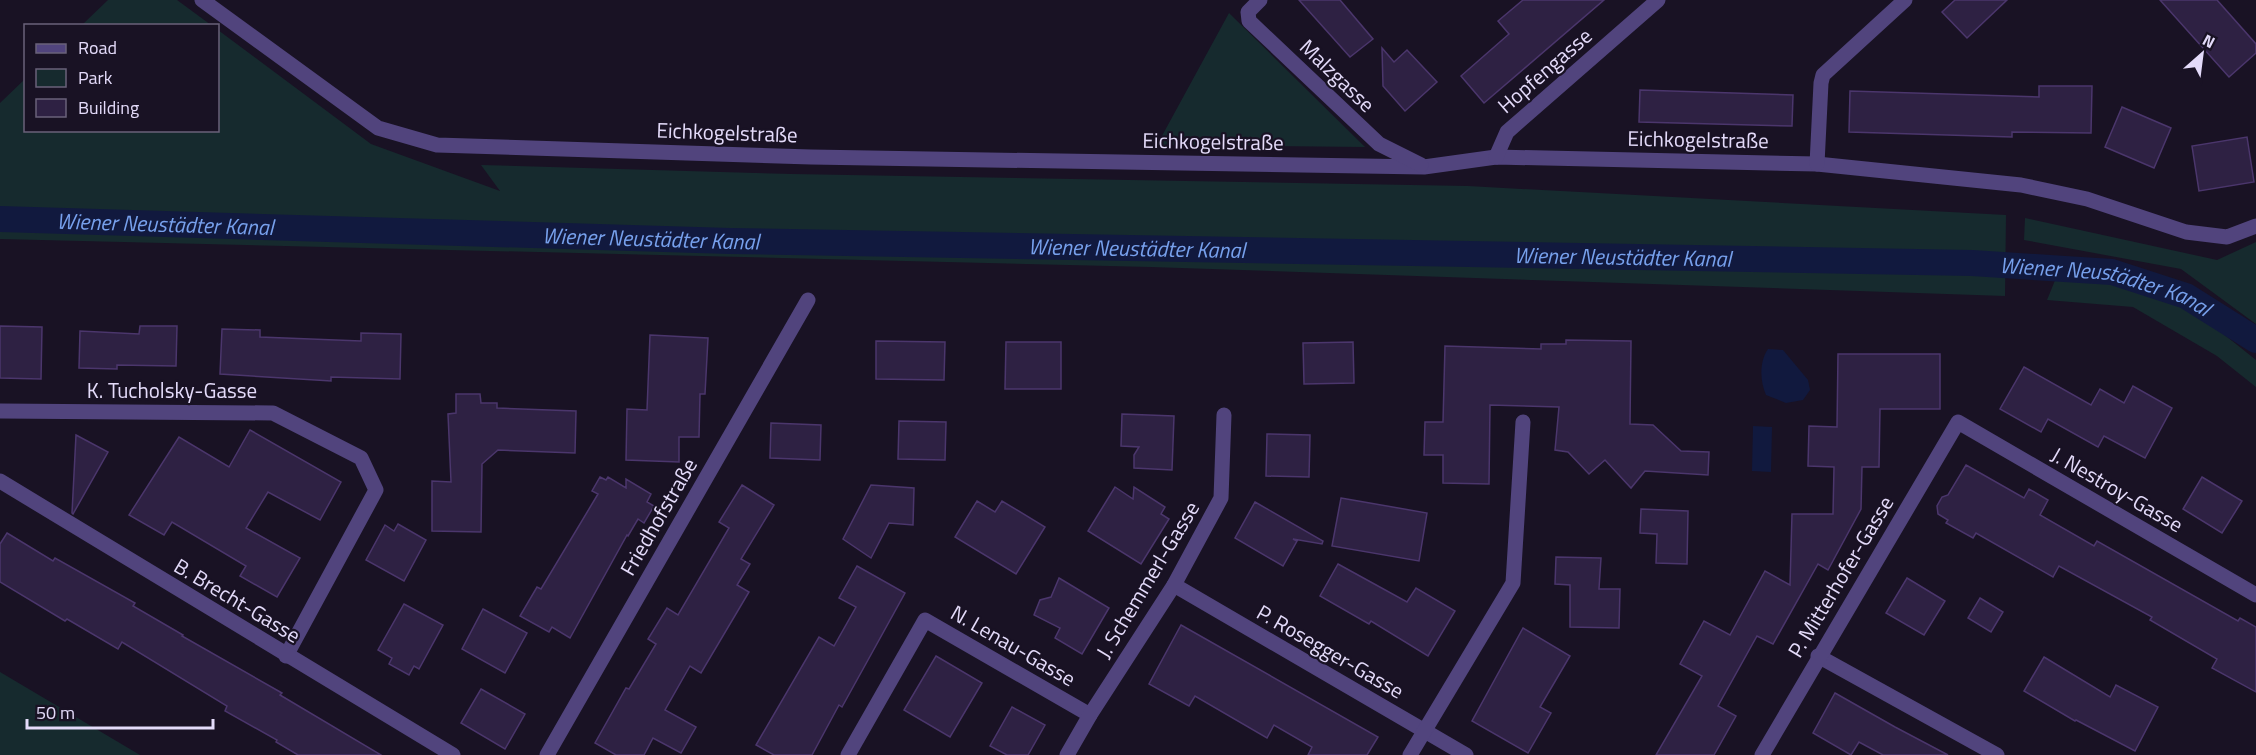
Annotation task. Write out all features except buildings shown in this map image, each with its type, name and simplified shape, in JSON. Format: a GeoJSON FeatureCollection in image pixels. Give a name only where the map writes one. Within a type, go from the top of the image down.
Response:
{"type":"FeatureCollection","features":[{"type":"Feature","properties":{"kind":"street","name":"Eichkogelstraße"},"geometry":{"type":"LineString","coordinates":[[202,0],[378,128],[437,145],[811,157],[1424,167],[1496,157],[1817,164],[2021,185],[2087,199],[2186,232],[2228,237],[2256,226]]}},
{"type":"Feature","properties":{"kind":"street","name":"Malzgasse"},"geometry":{"type":"LineString","coordinates":[[1260,0],[1248,12],[1249,21],[1379,144],[1424,167]]}},
{"type":"Feature","properties":{"kind":"street","name":"Hopfengasse"},"geometry":{"type":"LineString","coordinates":[[1496,157],[1507,132],[1658,0]]}},
{"type":"Feature","properties":{"kind":"street"},"geometry":{"type":"LineString","coordinates":[[1817,164],[1823,75],[1905,0]]}},
{"type":"Feature","properties":{"kind":"street","name":"Friedhofstraße"},"geometry":{"type":"LineString","coordinates":[[547,755],[808,300]]}},
{"type":"Feature","properties":{"kind":"street","name":"K. Tucholsky-Gasse"},"geometry":{"type":"LineString","coordinates":[[0,411],[273,412],[361,458],[376,490],[286,656]]}},
{"type":"Feature","properties":{"kind":"street","name":"J. Schemmerl-Gasse"},"geometry":{"type":"LineString","coordinates":[[1067,755],[1090,715],[1174,585],[1221,498],[1224,415]]}},
{"type":"Feature","properties":{"kind":"street"},"geometry":{"type":"LineString","coordinates":[[1410,755],[1514,583],[1524,422]]}},
{"type":"Feature","properties":{"kind":"street","name":"J. Nestroy-Gasse"},"geometry":{"type":"LineString","coordinates":[[1958,422],[2256,595]]}},
{"type":"Feature","properties":{"kind":"street","name":"P. Mitterhofer-Gasse"},"geometry":{"type":"LineString","coordinates":[[1762,755],[1818,656],[1958,422]]}},
{"type":"Feature","properties":{"kind":"street","name":"B. Brecht-Gasse"},"geometry":{"type":"LineString","coordinates":[[0,481],[453,755]]}},
{"type":"Feature","properties":{"kind":"street","name":"P. Rosegger-Gasse"},"geometry":{"type":"LineString","coordinates":[[1174,585],[1466,755]]}},
{"type":"Feature","properties":{"kind":"street","name":"N. Lenau-Gasse"},"geometry":{"type":"LineString","coordinates":[[848,755],[925,620],[1090,715]]}},
{"type":"Feature","properties":{"kind":"street"},"geometry":{"type":"LineString","coordinates":[[1818,656],[1997,755]]}},
{"type":"Feature","properties":{"kind":"green space"},"geometry":{"type":"Polygon","coordinates":[[[108,0],[177,0],[210,24],[83,24],[108,0]]]}},
{"type":"Feature","properties":{"kind":"green space"},"geometry":{"type":"Polygon","coordinates":[[[1229,13],[1365,147],[1157,145],[1229,13]]]}},
{"type":"Feature","properties":{"kind":"green space"},"geometry":{"type":"Polygon","coordinates":[[[219,31],[371,144],[500,191],[481,165],[792,174],[1468,186],[2006,215],[2005,296],[1151,267],[0,239],[0,103],[24,80],[24,132],[219,132],[219,31]]]}},
{"type":"Feature","properties":{"kind":"green space"},"geometry":{"type":"Polygon","coordinates":[[[2025,218],[2217,260],[2256,242],[2256,324],[2181,269],[2024,240],[2025,218]]]}},
{"type":"Feature","properties":{"kind":"green space"},"geometry":{"type":"Polygon","coordinates":[[[2056,278],[2117,285],[2192,309],[2256,360],[2256,387],[2217,356],[2133,307],[2047,300],[2056,278]]]}},
{"type":"Feature","properties":{"kind":"green space"},"geometry":{"type":"Polygon","coordinates":[[[0,672],[140,755],[0,755],[0,672]]]}},
{"type":"Feature","properties":{"kind":"water"},"geometry":{"type":"Polygon","coordinates":[[[1768,349],[1783,350],[1808,380],[1810,390],[1803,400],[1786,403],[1766,395],[1761,372],[1768,349]]]}},
{"type":"Feature","properties":{"kind":"water"},"geometry":{"type":"Polygon","coordinates":[[[1753,426],[1772,427],[1771,472],[1752,471],[1753,426]]]}},
{"type":"Feature","properties":{"kind":"waterway","name":"Wiener Neustädter Kanal"},"geometry":{"type":"LineString","coordinates":[[0,219],[730,241],[1972,263],[2112,272],[2186,296],[2256,340]]}}]}
